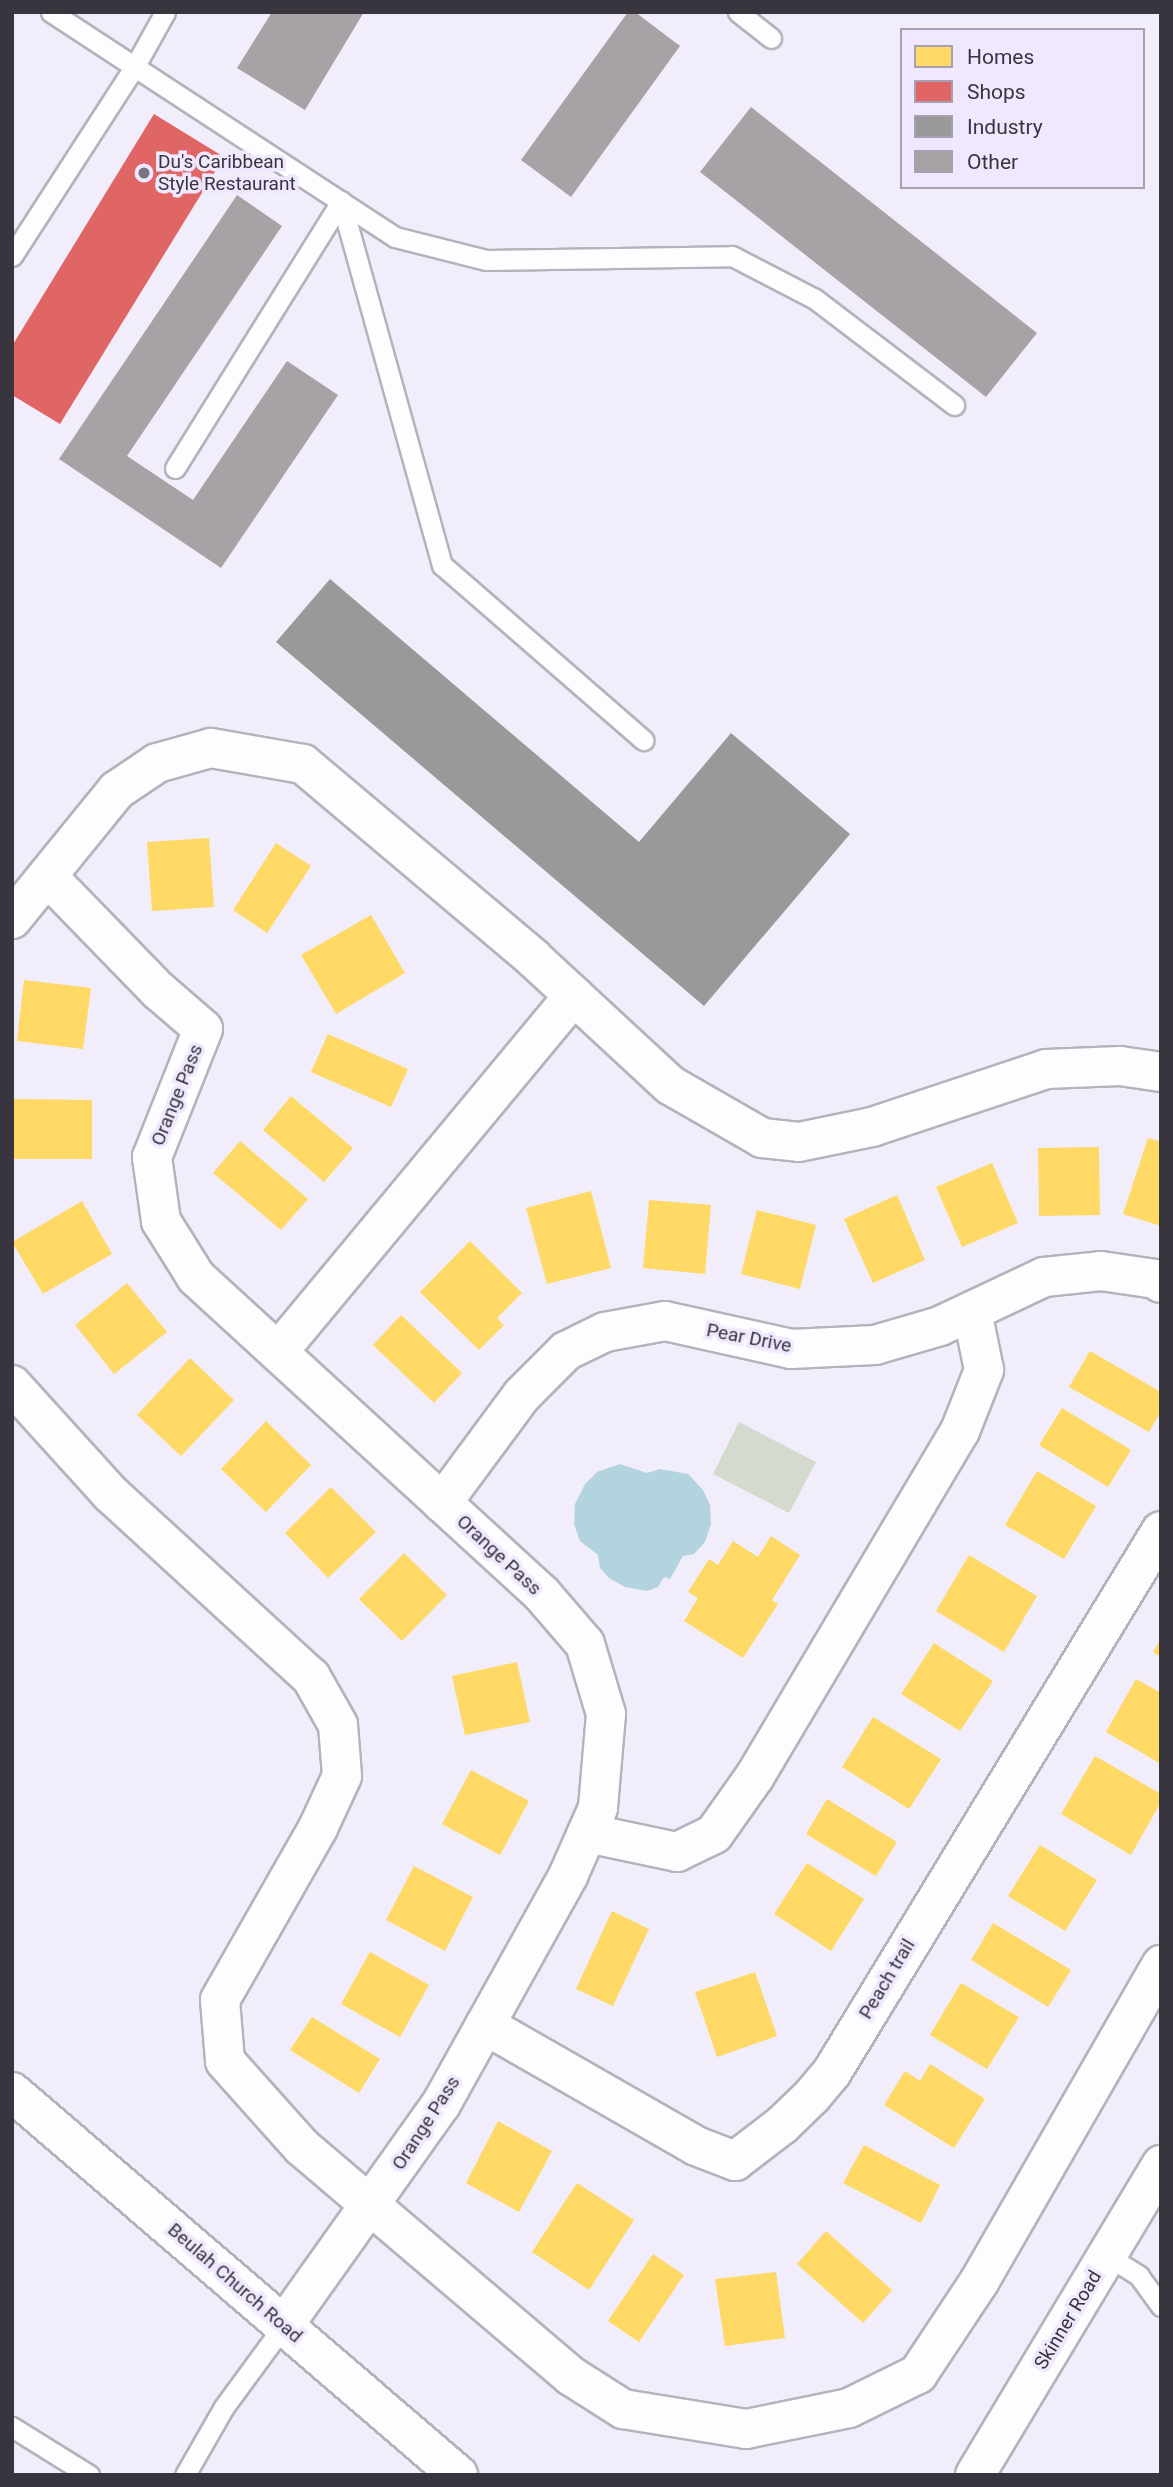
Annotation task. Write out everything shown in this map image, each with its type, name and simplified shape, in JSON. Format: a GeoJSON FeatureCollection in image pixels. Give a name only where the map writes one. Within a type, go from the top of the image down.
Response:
{"type":"FeatureCollection","features":[{"type":"Feature","properties":{"kind":"street"},"geometry":{"type":"LineString","coordinates":[[12,919],[117,790],[157,763],[211,748],[303,764],[573,996],[670,1085],[762,1138],[799,1142],[872,1127],[1046,1069],[1120,1066],[1161,1072]]}},
{"type":"Feature","properties":{"kind":"street","name":"Orange Pass"},"geometry":{"type":"LineString","coordinates":[[47,876],[159,991],[203,1029],[152,1157],[160,1221],[196,1277],[541,1593],[585,1644],[606,1714],[598,1808],[568,1876],[441,2104],[284,2325]]}},
{"type":"Feature","properties":{"kind":"street"},"geometry":{"type":"LineString","coordinates":[[278,1352],[573,996]]}},
{"type":"Feature","properties":{"kind":"street","name":"Pear Drive"},"geometry":{"type":"LineString","coordinates":[[442,1503],[522,1395],[566,1351],[605,1332],[665,1321],[791,1349],[875,1345],[940,1326],[1044,1277],[1101,1271],[1155,1279],[1161,1283]]}},
{"type":"Feature","properties":{"kind":"street"},"geometry":{"type":"LineString","coordinates":[[587,1833],[677,1852],[714,1834],[755,1776],[960,1431],[984,1370],[972,1311]]}},
{"type":"Feature","properties":{"kind":"street"},"geometry":{"type":"LineString","coordinates":[[12,1385],[111,1494],[311,1677],[338,1725],[342,1776],[318,1828],[220,2000],[225,2061],[302,2147],[372,2204],[570,2376],[623,2409],[746,2429],[849,2408],[918,2374],[978,2282],[1161,1965]]}},
{"type":"Feature","properties":{"kind":"street","name":"Peach trail"},"geometry":{"type":"LineString","coordinates":[[485,2025],[696,2146],[735,2161],[782,2125],[832,2073],[1161,1531]]}},
{"type":"Feature","properties":{"kind":"street","name":"Beulah Church Road"},"geometry":{"type":"LineString","coordinates":[[12,2092],[458,2475]]}},
{"type":"Feature","properties":{"kind":"street","name":"Skinner Road"},"geometry":{"type":"LineString","coordinates":[[975,2475],[1161,2165]]}},
{"type":"Feature","properties":{"kind":"lane"},"geometry":{"type":"LineString","coordinates":[[51,12],[396,237],[486,260],[732,256],[815,299],[954,405]]}},
{"type":"Feature","properties":{"kind":"lane"},"geometry":{"type":"LineString","coordinates":[[12,256],[135,66],[165,12]]}},
{"type":"Feature","properties":{"kind":"lane"},"geometry":{"type":"LineString","coordinates":[[738,12],[771,38]]}},
{"type":"Feature","properties":{"kind":"lane"},"geometry":{"type":"LineString","coordinates":[[175,468],[341,201]]}},
{"type":"Feature","properties":{"kind":"lane"},"geometry":{"type":"LineString","coordinates":[[341,201],[377,321],[442,565],[643,740]]}},
{"type":"Feature","properties":{"kind":"lane"},"geometry":{"type":"LineString","coordinates":[[1106,2255],[1139,2277],[1161,2306]]}},
{"type":"Feature","properties":{"kind":"lane"},"geometry":{"type":"LineString","coordinates":[[185,2475],[224,2407],[284,2325]]}},
{"type":"Feature","properties":{"kind":"lane"},"geometry":{"type":"LineString","coordinates":[[12,2427],[89,2475]]}},
{"type":"Feature","properties":{"kind":"shaded area"},"geometry":{"type":"Polygon","coordinates":[[[739,1422],[816,1462],[789,1513],[713,1474],[739,1422]]]}},
{"type":"Feature","properties":{"kind":"water"},"geometry":{"type":"Polygon","coordinates":[[[620,1464],[647,1473],[660,1469],[688,1474],[703,1490],[710,1505],[711,1524],[705,1542],[694,1554],[683,1556],[670,1579],[664,1577],[658,1587],[647,1591],[625,1587],[609,1578],[600,1568],[598,1555],[580,1541],[574,1524],[575,1504],[585,1484],[597,1472],[620,1464]]]}},
{"type":"Feature","properties":{"kind":"building: Homes"},"geometry":{"type":"Polygon","coordinates":[[[209,838],[214,907],[152,911],[147,842],[209,838]]]}},
{"type":"Feature","properties":{"kind":"building: Homes"},"geometry":{"type":"Polygon","coordinates":[[[276,843],[311,866],[267,933],[233,910],[276,843]]]}},
{"type":"Feature","properties":{"kind":"building: Homes"},"geometry":{"type":"Polygon","coordinates":[[[371,915],[405,973],[336,1014],[301,955],[371,915]]]}},
{"type":"Feature","properties":{"kind":"building: Homes"},"geometry":{"type":"Polygon","coordinates":[[[24,980],[91,988],[83,1049],[17,1041],[24,980]]]}},
{"type":"Feature","properties":{"kind":"building: Homes"},"geometry":{"type":"Polygon","coordinates":[[[328,1034],[408,1069],[391,1107],[311,1072],[328,1034]]]}},
{"type":"Feature","properties":{"kind":"building: Homes"},"geometry":{"type":"Polygon","coordinates":[[[291,1096],[353,1148],[324,1182],[263,1130],[291,1096]]]}},
{"type":"Feature","properties":{"kind":"building: Homes"},"geometry":{"type":"Polygon","coordinates":[[[12,1099],[92,1100],[92,1159],[12,1159],[12,1099]]]}},
{"type":"Feature","properties":{"kind":"building: Homes"},"geometry":{"type":"Polygon","coordinates":[[[1148,1138],[1161,1142],[1161,1226],[1123,1214],[1148,1138]]]}},
{"type":"Feature","properties":{"kind":"building: Homes"},"geometry":{"type":"Polygon","coordinates":[[[240,1141],[308,1199],[281,1230],[213,1173],[240,1141]]]}},
{"type":"Feature","properties":{"kind":"building: Homes"},"geometry":{"type":"Polygon","coordinates":[[[1099,1147],[1100,1215],[1039,1216],[1038,1148],[1099,1147]]]}},
{"type":"Feature","properties":{"kind":"building: Homes"},"geometry":{"type":"Polygon","coordinates":[[[992,1163],[1018,1223],[962,1247],[936,1187],[992,1163]]]}},
{"type":"Feature","properties":{"kind":"building: Homes"},"geometry":{"type":"Polygon","coordinates":[[[591,1191],[611,1268],[547,1284],[526,1208],[591,1191]]]}},
{"type":"Feature","properties":{"kind":"building: Homes"},"geometry":{"type":"Polygon","coordinates":[[[897,1195],[925,1260],[873,1283],[844,1219],[897,1195]]]}},
{"type":"Feature","properties":{"kind":"building: Homes"},"geometry":{"type":"Polygon","coordinates":[[[649,1200],[711,1205],[705,1274],[643,1268],[649,1200]]]}},
{"type":"Feature","properties":{"kind":"building: Homes"},"geometry":{"type":"Polygon","coordinates":[[[82,1201],[112,1254],[43,1294],[12,1242],[82,1201]]]}},
{"type":"Feature","properties":{"kind":"building: Homes"},"geometry":{"type":"Polygon","coordinates":[[[757,1210],[816,1225],[800,1289],[741,1274],[757,1210]]]}},
{"type":"Feature","properties":{"kind":"building: Homes"},"geometry":{"type":"Polygon","coordinates":[[[470,1241],[522,1293],[497,1318],[504,1325],[479,1350],[420,1292],[470,1241]]]}},
{"type":"Feature","properties":{"kind":"building: Homes"},"geometry":{"type":"Polygon","coordinates":[[[127,1283],[167,1332],[114,1374],[75,1325],[127,1283]]]}},
{"type":"Feature","properties":{"kind":"building: Homes"},"geometry":{"type":"Polygon","coordinates":[[[401,1315],[462,1373],[434,1403],[373,1345],[401,1315]]]}},
{"type":"Feature","properties":{"kind":"building: Homes"},"geometry":{"type":"Polygon","coordinates":[[[1090,1351],[1161,1392],[1161,1411],[1149,1432],[1069,1387],[1090,1351]]]}},
{"type":"Feature","properties":{"kind":"building: Homes"},"geometry":{"type":"Polygon","coordinates":[[[190,1358],[234,1400],[181,1456],[137,1415],[190,1358]]]}},
{"type":"Feature","properties":{"kind":"building: Homes"},"geometry":{"type":"Polygon","coordinates":[[[1062,1408],[1131,1450],[1108,1487],[1039,1445],[1062,1408]]]}},
{"type":"Feature","properties":{"kind":"building: Homes"},"geometry":{"type":"Polygon","coordinates":[[[266,1421],[311,1465],[266,1512],[221,1469],[266,1421]]]}},
{"type":"Feature","properties":{"kind":"building: Homes"},"geometry":{"type":"Polygon","coordinates":[[[1037,1471],[1096,1506],[1064,1559],[1005,1525],[1037,1471]]]}},
{"type":"Feature","properties":{"kind":"building: Homes"},"geometry":{"type":"Polygon","coordinates":[[[331,1487],[376,1532],[328,1578],[285,1533],[331,1487]]]}},
{"type":"Feature","properties":{"kind":"building: Homes"},"geometry":{"type":"Polygon","coordinates":[[[771,1536],[800,1555],[772,1600],[778,1604],[743,1658],[684,1621],[698,1598],[688,1592],[709,1559],[718,1565],[733,1541],[758,1557],[771,1536]]]}},
{"type":"Feature","properties":{"kind":"building: Homes"},"geometry":{"type":"Polygon","coordinates":[[[404,1553],[447,1595],[402,1641],[359,1599],[404,1553]]]}},
{"type":"Feature","properties":{"kind":"building: Homes"},"geometry":{"type":"Polygon","coordinates":[[[969,1555],[1037,1596],[1004,1652],[936,1611],[969,1555]]]}},
{"type":"Feature","properties":{"kind":"building: Homes"},"geometry":{"type":"Polygon","coordinates":[[[1161,1639],[1161,1657],[1153,1652],[1161,1639]]]}},
{"type":"Feature","properties":{"kind":"building: Homes"},"geometry":{"type":"Polygon","coordinates":[[[934,1643],[993,1681],[960,1731],[901,1694],[934,1643]]]}},
{"type":"Feature","properties":{"kind":"building: Homes"},"geometry":{"type":"Polygon","coordinates":[[[517,1662],[530,1722],[465,1735],[452,1676],[517,1662]]]}},
{"type":"Feature","properties":{"kind":"building: Homes"},"geometry":{"type":"Polygon","coordinates":[[[1136,1679],[1161,1693],[1161,1764],[1106,1732],[1136,1679]]]}},
{"type":"Feature","properties":{"kind":"building: Homes"},"geometry":{"type":"Polygon","coordinates":[[[873,1717],[941,1759],[909,1809],[842,1767],[873,1717]]]}},
{"type":"Feature","properties":{"kind":"building: Homes"},"geometry":{"type":"Polygon","coordinates":[[[1095,1756],[1161,1794],[1161,1802],[1131,1855],[1061,1814],[1095,1756]]]}},
{"type":"Feature","properties":{"kind":"building: Homes"},"geometry":{"type":"Polygon","coordinates":[[[471,1770],[529,1801],[500,1855],[442,1824],[471,1770]]]}},
{"type":"Feature","properties":{"kind":"building: Homes"},"geometry":{"type":"Polygon","coordinates":[[[827,1799],[897,1842],[876,1876],[806,1834],[827,1799]]]}},
{"type":"Feature","properties":{"kind":"building: Homes"},"geometry":{"type":"Polygon","coordinates":[[[1040,1845],[1097,1880],[1065,1931],[1008,1896],[1040,1845]]]}},
{"type":"Feature","properties":{"kind":"building: Homes"},"geometry":{"type":"Polygon","coordinates":[[[807,1863],[864,1899],[831,1951],[774,1914],[807,1863]]]}},
{"type":"Feature","properties":{"kind":"building: Homes"},"geometry":{"type":"Polygon","coordinates":[[[414,1866],[473,1897],[445,1951],[386,1920],[414,1866]]]}},
{"type":"Feature","properties":{"kind":"building: Homes"},"geometry":{"type":"Polygon","coordinates":[[[612,1911],[649,1929],[613,2006],[576,1989],[612,1911]]]}},
{"type":"Feature","properties":{"kind":"building: Homes"},"geometry":{"type":"Polygon","coordinates":[[[993,1923],[1071,1970],[1048,2007],[971,1960],[993,1923]]]}},
{"type":"Feature","properties":{"kind":"building: Homes"},"geometry":{"type":"Polygon","coordinates":[[[370,1952],[429,1985],[400,2037],[341,2004],[370,1952]]]}},
{"type":"Feature","properties":{"kind":"building: Homes"},"geometry":{"type":"Polygon","coordinates":[[[755,1972],[777,2036],[717,2057],[695,1992],[755,1972]]]}},
{"type":"Feature","properties":{"kind":"building: Homes"},"geometry":{"type":"Polygon","coordinates":[[[961,1983],[1019,2017],[987,2069],[930,2035],[961,1983]]]}},
{"type":"Feature","properties":{"kind":"building: Homes"},"geometry":{"type":"Polygon","coordinates":[[[312,2017],[380,2059],[359,2093],[290,2050],[312,2017]]]}},
{"type":"Feature","properties":{"kind":"building: Homes"},"geometry":{"type":"Polygon","coordinates":[[[930,2064],[985,2099],[954,2148],[884,2105],[905,2071],[920,2081],[930,2064]]]}},
{"type":"Feature","properties":{"kind":"building: Homes"},"geometry":{"type":"Polygon","coordinates":[[[498,2121],[552,2151],[519,2212],[466,2183],[498,2121]]]}},
{"type":"Feature","properties":{"kind":"building: Homes"},"geometry":{"type":"Polygon","coordinates":[[[864,2145],[940,2185],[921,2223],[843,2183],[864,2145]]]}},
{"type":"Feature","properties":{"kind":"building: Homes"},"geometry":{"type":"Polygon","coordinates":[[[577,2183],[634,2220],[589,2290],[532,2252],[577,2183]]]}},
{"type":"Feature","properties":{"kind":"building: Homes"},"geometry":{"type":"Polygon","coordinates":[[[826,2231],[892,2290],[863,2323],[797,2264],[826,2231]]]}},
{"type":"Feature","properties":{"kind":"building: Homes"},"geometry":{"type":"Polygon","coordinates":[[[653,2254],[684,2275],[639,2342],[608,2321],[653,2254]]]}},
{"type":"Feature","properties":{"kind":"building: Homes"},"geometry":{"type":"Polygon","coordinates":[[[776,2272],[785,2338],[725,2346],[715,2279],[776,2272]]]}},
{"type":"Feature","properties":{"kind":"building: Shops"},"geometry":{"type":"Polygon","coordinates":[[[154,114],[224,157],[60,424],[12,395],[12,346],[154,114]]]}},
{"type":"Feature","properties":{"kind":"building: Industry"},"geometry":{"type":"Polygon","coordinates":[[[330,579],[639,842],[731,733],[850,834],[704,1006],[276,642],[330,579]]]}},
{"type":"Feature","properties":{"kind":"building: Other"},"geometry":{"type":"Polygon","coordinates":[[[272,12],[364,12],[305,110],[237,68],[272,12]]]}},
{"type":"Feature","properties":{"kind":"building: Other"},"geometry":{"type":"Polygon","coordinates":[[[628,12],[635,12],[680,46],[571,197],[521,160],[628,12]]]}},
{"type":"Feature","properties":{"kind":"building: Other"},"geometry":{"type":"Polygon","coordinates":[[[751,107],[1037,333],[986,397],[700,172],[751,107]]]}},
{"type":"Feature","properties":{"kind":"building: Other"},"geometry":{"type":"Polygon","coordinates":[[[237,195],[282,226],[127,456],[193,500],[287,361],[338,395],[221,568],[59,459],[237,195]]]}},
{"type":"Feature","properties":{"kind":"place","name":"Du's Caribbean Style Restaurant"},"geometry":{"type":"Point","coordinates":[144,173]}}]}
